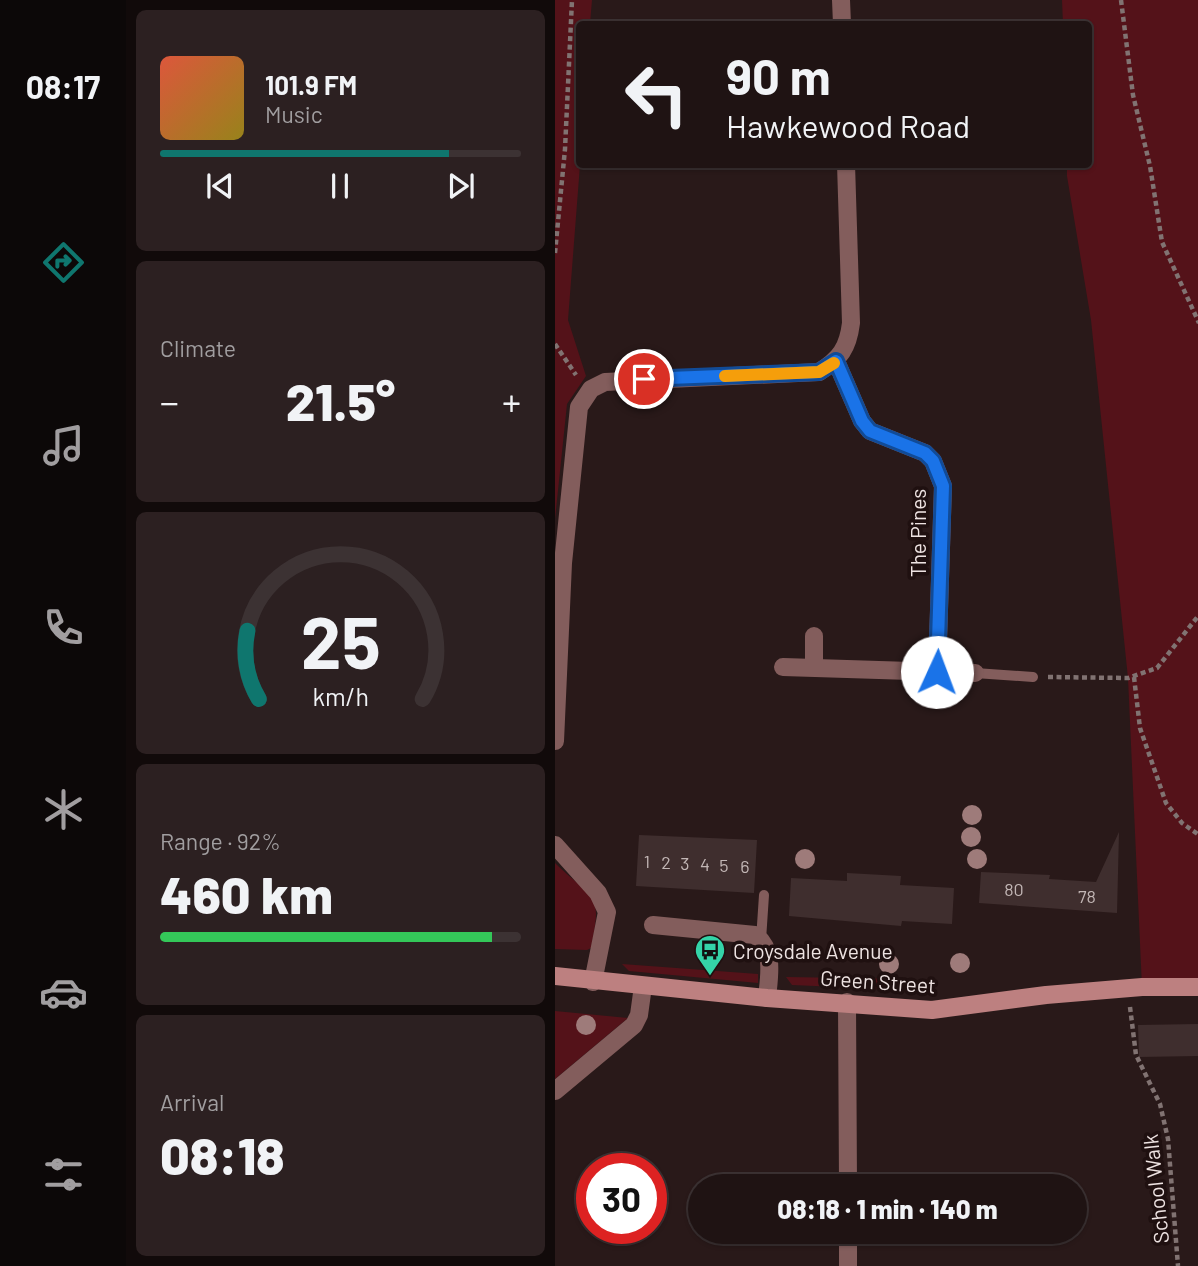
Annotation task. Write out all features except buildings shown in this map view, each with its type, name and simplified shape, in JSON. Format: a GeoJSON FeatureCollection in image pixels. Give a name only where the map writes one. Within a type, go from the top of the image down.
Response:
{"type":"FeatureCollection","features":[{"type":"Feature","properties":{"kind":"street"},"geometry":{"type":"LineString","coordinates":[[841,0],[842,21]]}},
{"type":"Feature","properties":{"kind":"street"},"geometry":{"type":"LineString","coordinates":[[555,741],[563,563],[579,407],[591,389],[618,379],[819,372],[836,361],[848,344],[851,323],[846,168]]}},
{"type":"Feature","properties":{"kind":"street","name":"The Pines"},"geometry":{"type":"LineString","coordinates":[[836,361],[862,421],[870,431],[925,453],[933,461],[943,486],[937,672]]}},
{"type":"Feature","properties":{"kind":"street"},"geometry":{"type":"LineString","coordinates":[[814,636],[814,668]]}},
{"type":"Feature","properties":{"kind":"street"},"geometry":{"type":"LineString","coordinates":[[783,667],[975,673]]}},
{"type":"Feature","properties":{"kind":"street"},"geometry":{"type":"LineString","coordinates":[[555,845],[598,893],[607,912],[592,982]]}},
{"type":"Feature","properties":{"kind":"street"},"geometry":{"type":"LineString","coordinates":[[653,925],[748,932],[761,940],[768,955],[767,998]]}},
{"type":"Feature","properties":{"kind":"street","name":"Green Street"},"geometry":{"type":"LineString","coordinates":[[555,976],[592,982],[767,998],[932,1010],[1046,995],[1198,987]]}},
{"type":"Feature","properties":{"kind":"street"},"geometry":{"type":"LineString","coordinates":[[555,1091],[623,1037],[634,1025],[639,1015],[643,986]]}},
{"type":"Feature","properties":{"kind":"street"},"geometry":{"type":"LineString","coordinates":[[847,1002],[848,1174]]}},
{"type":"Feature","properties":{"kind":"street"},"geometry":{"type":"LineString","coordinates":[[848,1244],[848,1266]]}},
{"type":"Feature","properties":{"kind":"lane"},"geometry":{"type":"LineString","coordinates":[[975,673],[1033,677]]}},
{"type":"Feature","properties":{"kind":"lane"},"geometry":{"type":"LineString","coordinates":[[761,940],[764,895]]}},
{"type":"Feature","properties":{"kind":"path"},"geometry":{"type":"LineString","coordinates":[[555,253],[566,137],[572,0]]}},
{"type":"Feature","properties":{"kind":"path"},"geometry":{"type":"LineString","coordinates":[[1121,0],[1133,95],[1150,166],[1162,242],[1198,323]]}},
{"type":"Feature","properties":{"kind":"path"},"geometry":{"type":"LineString","coordinates":[[555,344],[581,382],[591,389]]}},
{"type":"Feature","properties":{"kind":"path"},"geometry":{"type":"LineString","coordinates":[[1033,677],[1134,677],[1158,668],[1198,615]]}},
{"type":"Feature","properties":{"kind":"path"},"geometry":{"type":"LineString","coordinates":[[1134,677],[1140,728],[1154,761],[1166,803],[1182,823],[1198,835]]}},
{"type":"Feature","properties":{"kind":"path","name":"School Walk"},"geometry":{"type":"LineString","coordinates":[[1127,989],[1136,1055],[1160,1104],[1168,1139],[1178,1266]]}},
{"type":"Feature","properties":{"kind":"shaded area"},"geometry":{"type":"Polygon","coordinates":[[[555,0],[592,0],[590,21],[576,21],[576,168],[580,168],[568,320],[586,376],[567,404],[555,519],[555,0]]]}},
{"type":"Feature","properties":{"kind":"shaded area"},"geometry":{"type":"Polygon","coordinates":[[[1062,0],[1198,0],[1198,987],[1142,987],[1128,678],[1091,320],[1067,176],[1067,168],[1092,168],[1092,21],[1063,21],[1062,0]]]}},
{"type":"Feature","properties":{"kind":"shaded area"},"geometry":{"type":"Polygon","coordinates":[[[555,863],[587,891],[595,906],[591,948],[587,950],[555,949],[555,863]]]}},
{"type":"Feature","properties":{"kind":"shaded area"},"geometry":{"type":"Polygon","coordinates":[[[622,964],[758,974],[758,983],[629,971],[622,964]]]}},
{"type":"Feature","properties":{"kind":"shaded area"},"geometry":{"type":"Polygon","coordinates":[[[786,977],[911,979],[908,990],[792,985],[786,977]]]}},
{"type":"Feature","properties":{"kind":"shaded area"},"geometry":{"type":"Polygon","coordinates":[[[555,1011],[628,1018],[555,1079],[555,1011]]]}},
{"type":"Feature","properties":{"kind":"slow traffic"},"geometry":{"type":"LineString","coordinates":[[725,376],[819,372],[834,363]]}},
{"type":"Feature","properties":{"kind":"place","name":"Croysdale Avenue"},"geometry":{"type":"Point","coordinates":[710,977]}},
{"type":"Feature","properties":{"kind":"route"},"geometry":{"type":"LineString","coordinates":[[644,379],[819,372],[836,361],[862,421],[870,431],[925,453],[933,461],[943,486],[937,672]]}}]}
